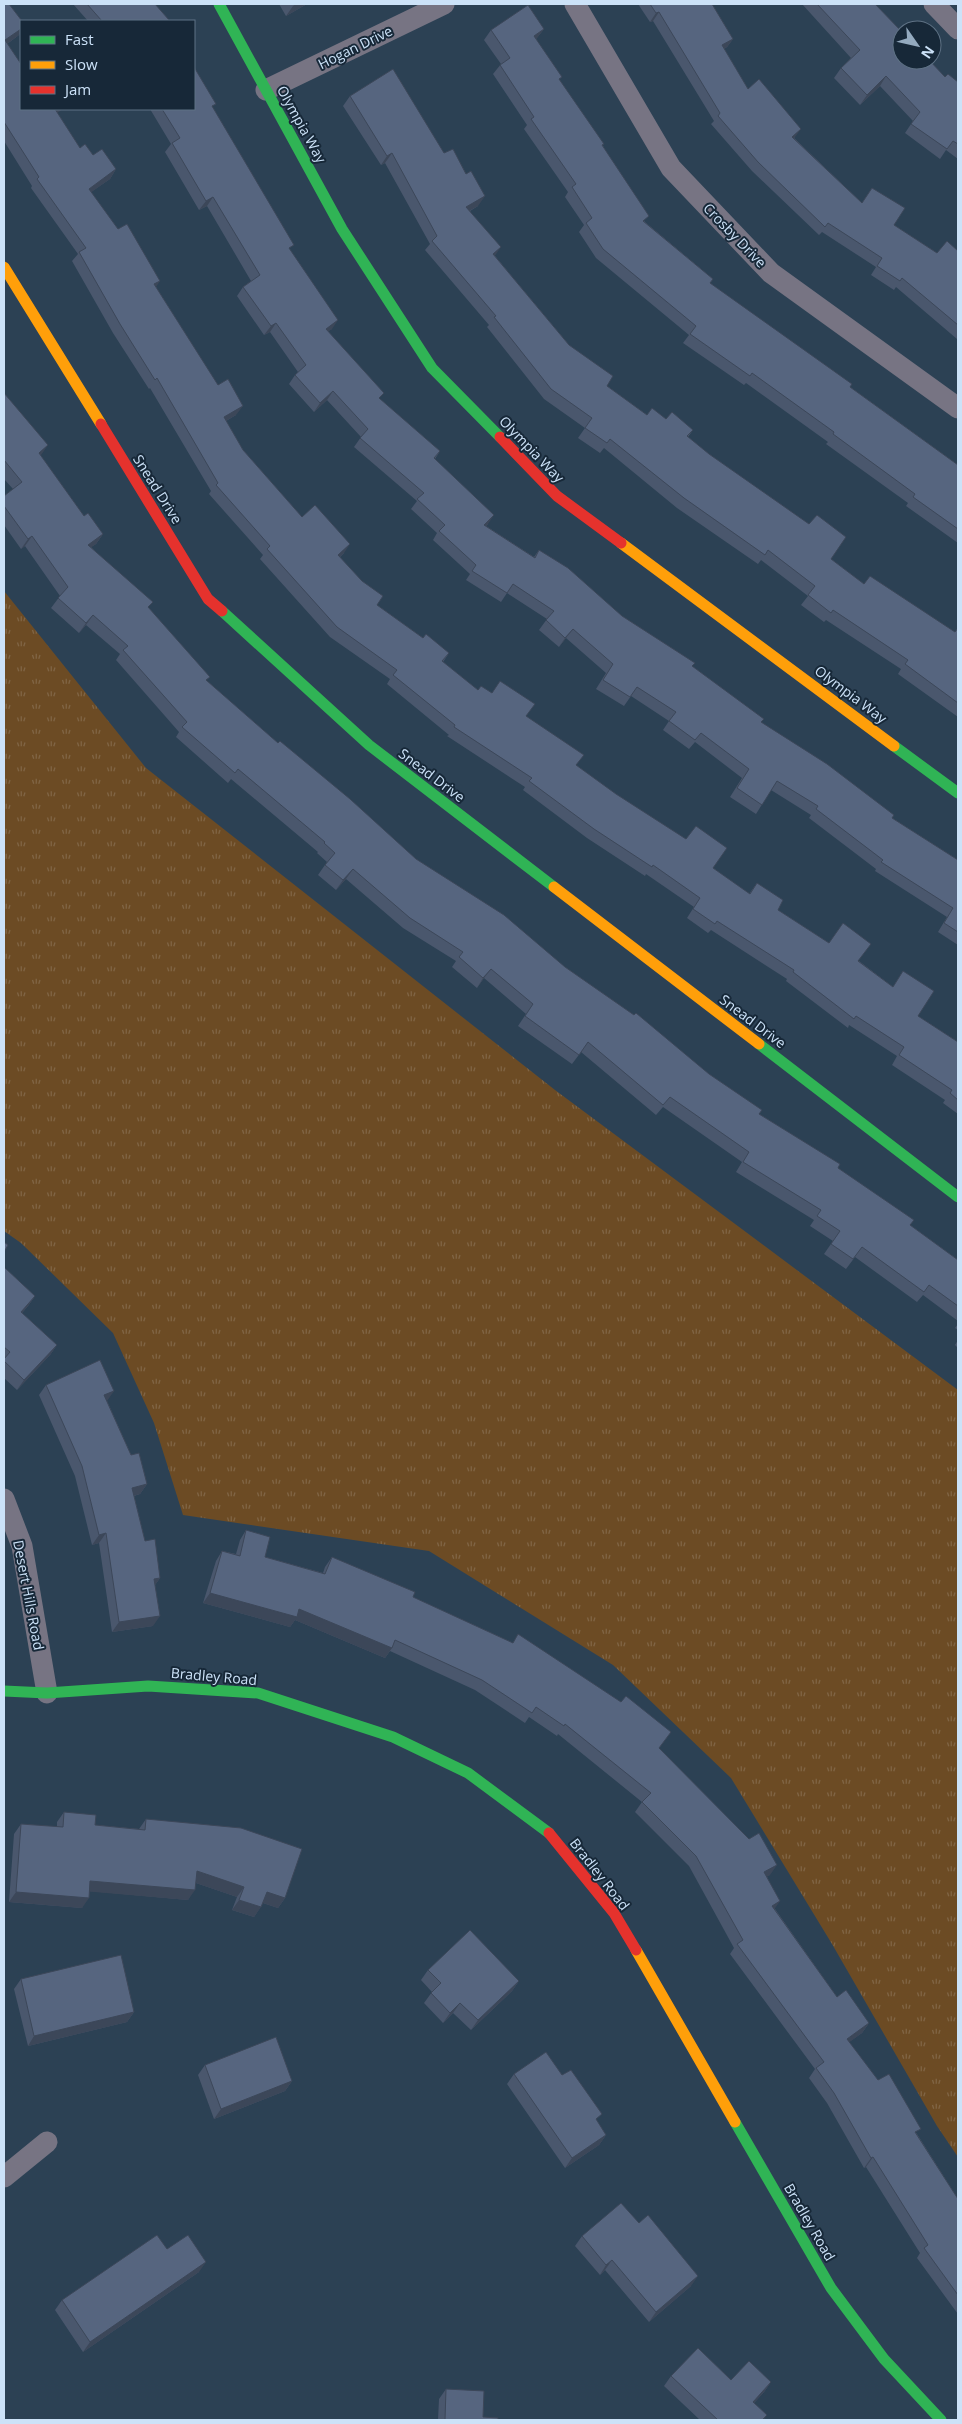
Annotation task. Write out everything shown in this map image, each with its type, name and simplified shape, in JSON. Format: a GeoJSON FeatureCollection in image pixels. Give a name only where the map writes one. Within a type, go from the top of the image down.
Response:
{"type":"FeatureCollection","features":[{"type":"Feature","properties":{"kind":"street","name":"Olympia Way"},"geometry":{"type":"LineString","coordinates":[[219,4],[342,229],[432,368],[557,496],[958,792]]}},
{"type":"Feature","properties":{"kind":"street","name":"Hogan Drive"},"geometry":{"type":"LineString","coordinates":[[266,90],[444,4]]}},
{"type":"Feature","properties":{"kind":"street","name":"Crosby Drive"},"geometry":{"type":"LineString","coordinates":[[575,4],[671,168],[684,182],[771,273],[958,408]]}},
{"type":"Feature","properties":{"kind":"street"},"geometry":{"type":"LineString","coordinates":[[934,4],[958,29]]}},
{"type":"Feature","properties":{"kind":"street","name":"Snead Drive"},"geometry":{"type":"LineString","coordinates":[[4,267],[208,599],[369,745],[958,1197]]}},
{"type":"Feature","properties":{"kind":"street","name":"Desert Hills Road"},"geometry":{"type":"LineString","coordinates":[[4,1499],[22,1546],[46,1693]]}},
{"type":"Feature","properties":{"kind":"street","name":"Bradley Road"},"geometry":{"type":"LineString","coordinates":[[4,1691],[46,1693],[148,1686],[258,1694],[394,1737],[468,1773],[548,1832],[614,1913],[831,2288],[884,2359],[941,2420]]}},
{"type":"Feature","properties":{"kind":"street"},"geometry":{"type":"LineString","coordinates":[[4,2176],[47,2142]]}},
{"type":"Feature","properties":{"kind":"green space"},"geometry":{"type":"Polygon","coordinates":[[[4,591],[146,768],[555,1090],[958,1390],[958,2157],[937,2126],[832,1944],[731,1778],[613,1665],[429,1551],[183,1515],[154,1423],[113,1333],[21,1243],[4,1231],[4,591]]]}},
{"type":"Feature","properties":{"kind":"building"},"geometry":{"type":"Polygon","coordinates":[[[4,4],[9,4],[21,20],[20,30],[5,40],[20,62],[20,110],[56,110],[80,148],[85,144],[93,155],[102,149],[116,169],[89,189],[118,229],[127,224],[160,281],[154,284],[218,385],[228,379],[243,406],[224,417],[243,450],[302,517],[315,505],[350,544],[338,555],[362,581],[383,596],[377,605],[423,638],[426,634],[449,653],[442,661],[478,690],[481,686],[492,693],[500,681],[535,704],[526,716],[584,755],[576,765],[616,794],[686,839],[696,826],[727,848],[713,868],[750,894],[757,883],[783,900],[778,910],[829,943],[843,923],[871,944],[858,961],[893,987],[903,971],[934,991],[918,1016],[958,1042],[958,1100],[950,1093],[952,1090],[899,1055],[904,1047],[856,1016],[854,1019],[793,972],[794,970],[717,921],[715,924],[693,909],[700,898],[653,865],[652,867],[594,829],[529,781],[532,778],[454,727],[455,725],[393,675],[397,670],[337,627],[267,549],[270,546],[216,485],[218,483],[157,378],[155,380],[120,324],[79,252],[86,248],[37,179],[39,177],[4,122],[4,4]]]}},
{"type":"Feature","properties":{"kind":"building"},"geometry":{"type":"Polygon","coordinates":[[[87,4],[155,4],[169,20],[101,20],[87,4]]]}},
{"type":"Feature","properties":{"kind":"building"},"geometry":{"type":"Polygon","coordinates":[[[650,4],[712,4],[733,39],[722,45],[748,89],[759,79],[801,129],[792,137],[862,203],[872,188],[905,208],[894,225],[937,253],[947,241],[958,251],[958,325],[902,278],[900,281],[877,266],[882,258],[828,223],[825,227],[758,162],[718,116],[720,113],[659,12],[656,13],[650,4]]]}},
{"type":"Feature","properties":{"kind":"building"},"geometry":{"type":"Polygon","coordinates":[[[817,4],[875,4],[892,22],[892,70],[938,70],[945,77],[948,74],[958,82],[958,144],[953,141],[947,149],[911,124],[920,112],[886,76],[867,95],[841,68],[860,50],[817,4]]]}},
{"type":"Feature","properties":{"kind":"building"},"geometry":{"type":"Polygon","coordinates":[[[528,5],[544,29],[534,36],[562,77],[559,79],[604,144],[602,145],[649,216],[643,221],[713,279],[710,283],[852,384],[850,387],[958,465],[958,529],[913,497],[915,494],[833,434],[834,432],[752,373],[750,376],[690,334],[696,326],[603,249],[586,223],[592,218],[572,187],[576,184],[531,119],[534,117],[500,65],[510,58],[491,30],[528,5]]]}},
{"type":"Feature","properties":{"kind":"building"},"geometry":{"type":"Polygon","coordinates":[[[195,69],[216,104],[212,106],[294,245],[289,248],[338,320],[326,329],[384,393],[379,398],[440,451],[434,458],[494,515],[484,525],[535,558],[539,550],[568,568],[622,616],[695,663],[692,666],[764,719],[761,722],[827,764],[894,815],[892,818],[958,860],[958,932],[944,923],[953,908],[881,862],[883,860],[816,809],[818,806],[777,781],[762,805],[737,788],[749,769],[701,733],[695,740],[669,721],[676,712],[637,687],[630,697],[603,680],[613,664],[573,629],[565,638],[546,620],[554,611],[513,584],[507,593],[472,571],[476,565],[439,531],[445,525],[417,499],[424,493],[360,438],[368,429],[333,391],[320,403],[295,375],[306,365],[276,323],[271,326],[243,287],[260,275],[213,197],[206,201],[172,143],[180,138],[163,110],[195,110],[195,69]]]}},
{"type":"Feature","properties":{"kind":"building"},"geometry":{"type":"Polygon","coordinates":[[[393,69],[444,153],[453,149],[466,174],[471,171],[485,196],[466,207],[501,247],[493,254],[569,345],[613,376],[607,386],[647,415],[652,408],[666,419],[672,412],[693,430],[687,436],[709,454],[809,524],[817,515],[846,537],[831,559],[864,584],[870,576],[955,632],[958,628],[958,703],[905,664],[908,660],[833,610],[831,613],[808,595],[815,586],[768,550],[765,555],[684,498],[610,439],[607,443],[585,428],[592,418],[551,389],[494,317],[496,316],[432,241],[437,236],[392,153],[387,156],[350,96],[393,69]]]}},
{"type":"Feature","properties":{"kind":"building"},"geometry":{"type":"Polygon","coordinates":[[[4,393],[48,445],[39,453],[84,516],[88,513],[103,534],[88,545],[153,602],[148,607],[210,677],[206,680],[278,743],[280,741],[350,799],[416,859],[504,915],[565,967],[634,1015],[636,1013],[709,1074],[762,1110],[759,1114],[840,1164],[838,1168],[914,1220],[910,1225],[958,1260],[958,1306],[929,1285],[924,1292],[862,1247],[853,1259],[831,1244],[840,1231],[817,1216],[821,1210],[743,1162],[749,1152],[670,1097],[663,1105],[588,1042],[579,1055],[525,1016],[533,1004],[491,969],[483,978],[459,957],[463,952],[410,918],[353,869],[343,880],[325,865],[335,853],[325,842],[238,769],[235,773],[182,727],[187,722],[123,650],[128,646],[93,615],[86,623],[58,598],[68,587],[32,536],[28,539],[4,506],[4,496],[22,482],[4,460],[4,393]]]}},
{"type":"Feature","properties":{"kind":"building"},"geometry":{"type":"Polygon","coordinates":[[[4,1242],[8,1245],[4,1252],[4,1242]]]}},
{"type":"Feature","properties":{"kind":"building"},"geometry":{"type":"Polygon","coordinates":[[[4,1267],[35,1296],[21,1312],[57,1345],[24,1380],[4,1361],[10,1352],[4,1347],[4,1267]]]}},
{"type":"Feature","properties":{"kind":"building"},"geometry":{"type":"Polygon","coordinates":[[[100,1360],[114,1391],[104,1395],[131,1455],[139,1453],[147,1484],[132,1488],[145,1541],[155,1539],[160,1578],[154,1579],[160,1616],[119,1622],[106,1533],[99,1535],[82,1466],[46,1385],[100,1360]]]}},
{"type":"Feature","properties":{"kind":"building"},"geometry":{"type":"Polygon","coordinates":[[[246,1530],[270,1537],[265,1557],[325,1574],[332,1557],[415,1592],[413,1597],[513,1643],[518,1634],[621,1702],[626,1696],[671,1732],[659,1748],[749,1839],[759,1833],[777,1865],[764,1872],[780,1901],[772,1906],[837,1997],[846,1990],[869,2023],[847,2039],[878,2080],[889,2074],[921,2129],[915,2132],[958,2199],[958,2295],[924,2248],[928,2245],[873,2157],[871,2158],[834,2093],[816,2068],[824,2062],[737,1944],[743,1940],[696,1856],[642,1802],[651,1793],[565,1724],[564,1726],[536,1707],[532,1713],[482,1680],[395,1640],[392,1648],[299,1609],[297,1617],[210,1593],[222,1551],[240,1556],[246,1530]]]}},
{"type":"Feature","properties":{"kind":"building"},"geometry":{"type":"Polygon","coordinates":[[[64,1812],[96,1815],[95,1825],[145,1830],[146,1819],[241,1828],[302,1849],[285,1898],[267,1892],[261,1907],[239,1900],[244,1887],[197,1871],[195,1890],[90,1881],[89,1898],[16,1892],[21,1824],[63,1827],[64,1812]]]}},
{"type":"Feature","properties":{"kind":"building"},"geometry":{"type":"Polygon","coordinates":[[[470,1930],[519,1981],[478,2020],[460,2003],[450,2013],[431,1993],[441,1983],[428,1970],[470,1930]]]}},
{"type":"Feature","properties":{"kind":"building"},"geometry":{"type":"Polygon","coordinates":[[[121,1955],[134,2012],[34,2036],[21,1979],[121,1955]]]}},
{"type":"Feature","properties":{"kind":"building"},"geometry":{"type":"Polygon","coordinates":[[[276,2037],[292,2081],[221,2109],[205,2065],[276,2037]]]}},
{"type":"Feature","properties":{"kind":"building"},"geometry":{"type":"Polygon","coordinates":[[[546,2052],[562,2075],[571,2070],[602,2114],[596,2119],[606,2135],[572,2158],[514,2074],[546,2052]]]}},
{"type":"Feature","properties":{"kind":"building"},"geometry":{"type":"Polygon","coordinates":[[[621,2203],[639,2223],[648,2215],[698,2276],[656,2312],[612,2260],[606,2265],[582,2236],[621,2203]]]}},
{"type":"Feature","properties":{"kind":"building"},"geometry":{"type":"Polygon","coordinates":[[[157,2235],[167,2249],[188,2235],[206,2262],[90,2342],[62,2300],[157,2235]]]}},
{"type":"Feature","properties":{"kind":"building"},"geometry":{"type":"Polygon","coordinates":[[[698,2348],[731,2380],[749,2361],[771,2382],[753,2402],[767,2415],[762,2420],[718,2420],[671,2376],[698,2348]]]}},
{"type":"Feature","properties":{"kind":"building"},"geometry":{"type":"Polygon","coordinates":[[[446,2389],[484,2391],[483,2417],[498,2418],[498,2420],[445,2420],[446,2389]]]}},
{"type":"Feature","properties":{"kind":"traffic: fast"},"geometry":{"type":"LineString","coordinates":[[219,4],[342,229],[432,368],[500,437]]}},
{"type":"Feature","properties":{"kind":"traffic: fast"},"geometry":{"type":"LineString","coordinates":[[222,611],[369,745],[554,887]]}},
{"type":"Feature","properties":{"kind":"traffic: fast"},"geometry":{"type":"LineString","coordinates":[[894,746],[958,793]]}},
{"type":"Feature","properties":{"kind":"traffic: fast"},"geometry":{"type":"LineString","coordinates":[[759,1044],[958,1197]]}},
{"type":"Feature","properties":{"kind":"traffic: fast"},"geometry":{"type":"LineString","coordinates":[[4,1691],[47,1693],[148,1686],[258,1693],[393,1737],[468,1773],[549,1833]]}},
{"type":"Feature","properties":{"kind":"traffic: fast"},"geometry":{"type":"LineString","coordinates":[[735,2122],[831,2288],[884,2359],[941,2420]]}},
{"type":"Feature","properties":{"kind":"traffic: slow"},"geometry":{"type":"LineString","coordinates":[[4,267],[101,424]]}},
{"type":"Feature","properties":{"kind":"traffic: slow"},"geometry":{"type":"LineString","coordinates":[[621,543],[894,746]]}},
{"type":"Feature","properties":{"kind":"traffic: slow"},"geometry":{"type":"LineString","coordinates":[[554,887],[759,1044]]}},
{"type":"Feature","properties":{"kind":"traffic: slow"},"geometry":{"type":"LineString","coordinates":[[636,1950],[735,2122]]}},
{"type":"Feature","properties":{"kind":"traffic: jam"},"geometry":{"type":"LineString","coordinates":[[101,424],[208,599],[222,611]]}},
{"type":"Feature","properties":{"kind":"traffic: jam"},"geometry":{"type":"LineString","coordinates":[[500,437],[557,496],[621,543]]}},
{"type":"Feature","properties":{"kind":"traffic: jam"},"geometry":{"type":"LineString","coordinates":[[549,1833],[614,1913],[636,1950]]}}]}
